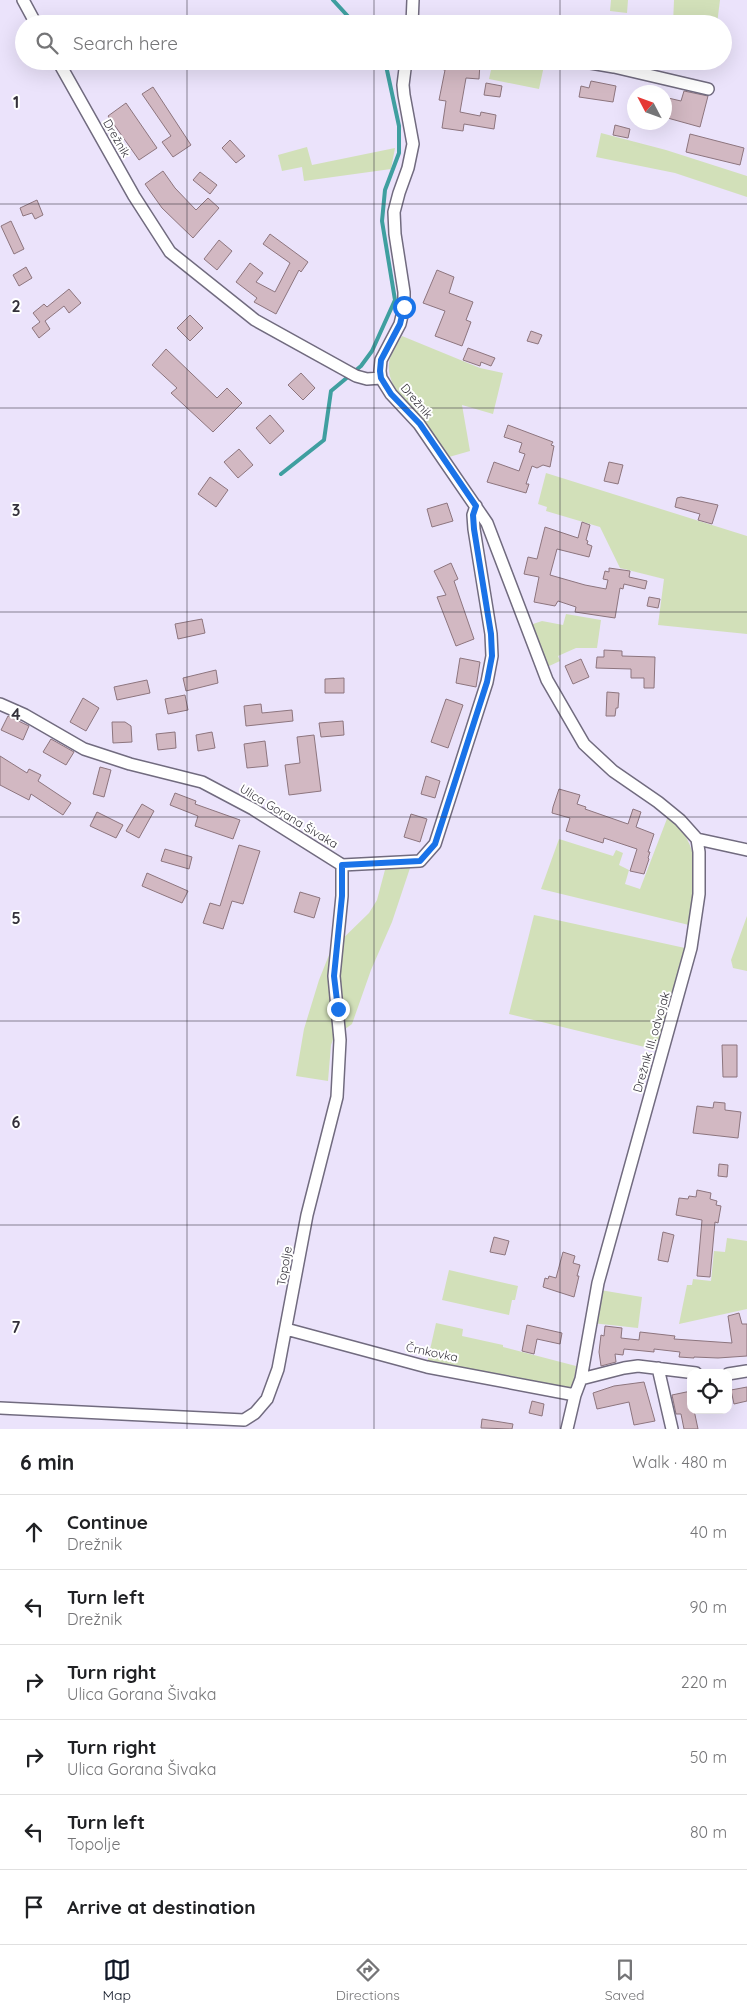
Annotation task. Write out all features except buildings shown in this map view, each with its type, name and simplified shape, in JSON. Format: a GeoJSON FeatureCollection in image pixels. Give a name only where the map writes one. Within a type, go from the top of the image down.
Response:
{"type":"FeatureCollection","features":[{"type":"Feature","properties":{"kind":"street"},"geometry":{"type":"LineString","coordinates":[[23,0],[31,15]]}},
{"type":"Feature","properties":{"kind":"street"},"geometry":{"type":"LineString","coordinates":[[412,15],[413,0]]}},
{"type":"Feature","properties":{"kind":"street","name":"Drežnik"},"geometry":{"type":"LineString","coordinates":[[63,70],[134,196],[170,252],[255,320],[356,376],[374,379],[381,378],[391,394],[420,424],[487,522],[547,680],[584,744],[595,756],[680,820],[697,839]]}},
{"type":"Feature","properties":{"kind":"street"},"geometry":{"type":"LineString","coordinates":[[381,378],[381,360],[400,324],[404,307],[404,292],[395,234],[394,212],[408,168],[413,144],[404,95],[405,70]]}},
{"type":"Feature","properties":{"kind":"street"},"geometry":{"type":"LineString","coordinates":[[627,70],[708,89]]}},
{"type":"Feature","properties":{"kind":"street","name":"Ulica Gorana Šivaka"},"geometry":{"type":"LineString","coordinates":[[0,704],[25,715],[84,749],[130,764],[202,782],[253,809],[342,865],[420,861],[435,844],[487,682],[492,656],[491,634],[474,529],[473,515],[476,506]]}},
{"type":"Feature","properties":{"kind":"street"},"geometry":{"type":"LineString","coordinates":[[697,839],[747,850]]}},
{"type":"Feature","properties":{"kind":"street","name":"Drežnik III. odvojak"},"geometry":{"type":"LineString","coordinates":[[568,1429],[580,1379],[598,1283],[691,948],[699,894],[697,839]]}},
{"type":"Feature","properties":{"kind":"street","name":"Topolje"},"geometry":{"type":"LineString","coordinates":[[0,1408],[244,1420],[255,1413],[267,1399],[278,1369],[307,1215],[337,1097],[340,1040],[334,976],[342,896],[342,865]]}},
{"type":"Feature","properties":{"kind":"street","name":"Črnkovka"},"geometry":{"type":"LineString","coordinates":[[286,1329],[427,1367],[575,1395]]}},
{"type":"Feature","properties":{"kind":"street"},"geometry":{"type":"LineString","coordinates":[[580,1379],[638,1366],[687,1372]]}},
{"type":"Feature","properties":{"kind":"street"},"geometry":{"type":"LineString","coordinates":[[658,1368],[672,1429]]}},
{"type":"Feature","properties":{"kind":"street"},"geometry":{"type":"LineString","coordinates":[[732,1373],[747,1371]]}},
{"type":"Feature","properties":{"kind":"green space"},"geometry":{"type":"Polygon","coordinates":[[[611,0],[628,0],[627,13],[610,11],[611,0]]]}},
{"type":"Feature","properties":{"kind":"green space"},"geometry":{"type":"Polygon","coordinates":[[[674,0],[720,0],[718,15],[673,15],[674,0]]]}},
{"type":"Feature","properties":{"kind":"green space"},"geometry":{"type":"Polygon","coordinates":[[[491,70],[543,70],[539,89],[489,79],[491,70]]]}},
{"type":"Feature","properties":{"kind":"green space"},"geometry":{"type":"Polygon","coordinates":[[[601,133],[666,150],[747,176],[747,197],[675,173],[596,157],[601,133]]]}},
{"type":"Feature","properties":{"kind":"green space"},"geometry":{"type":"Polygon","coordinates":[[[307,147],[312,165],[395,148],[391,169],[304,181],[302,167],[282,171],[278,155],[307,147]]]}},
{"type":"Feature","properties":{"kind":"green space"},"geometry":{"type":"Polygon","coordinates":[[[402,336],[480,368],[503,373],[493,414],[462,405],[470,451],[449,457],[394,387],[389,373],[389,361],[402,336]]]}},
{"type":"Feature","properties":{"kind":"green space"},"geometry":{"type":"Polygon","coordinates":[[[546,473],[747,536],[747,634],[658,625],[664,579],[620,568],[600,527],[546,511],[547,507],[538,504],[546,473]]]}},
{"type":"Feature","properties":{"kind":"green space"},"geometry":{"type":"Polygon","coordinates":[[[566,614],[601,620],[597,648],[576,648],[558,656],[560,661],[547,667],[530,625],[542,621],[563,625],[566,614]]]}},
{"type":"Feature","properties":{"kind":"green space"},"geometry":{"type":"Polygon","coordinates":[[[668,816],[680,828],[688,840],[695,866],[689,925],[541,889],[559,839],[613,856],[616,850],[623,853],[619,865],[629,870],[625,884],[640,889],[668,816]]]}},
{"type":"Feature","properties":{"kind":"green space"},"geometry":{"type":"Polygon","coordinates":[[[386,866],[410,868],[392,922],[371,970],[352,1024],[334,1037],[331,1045],[328,1081],[296,1076],[304,1029],[319,980],[331,950],[369,913],[377,900],[386,866]]]}},
{"type":"Feature","properties":{"kind":"green space"},"geometry":{"type":"Polygon","coordinates":[[[534,915],[685,948],[678,981],[657,1050],[509,1014],[534,915]]]}},
{"type":"Feature","properties":{"kind":"green space"},"geometry":{"type":"Polygon","coordinates":[[[747,916],[747,971],[733,968],[731,960],[747,916]]]}},
{"type":"Feature","properties":{"kind":"green space"},"geometry":{"type":"Polygon","coordinates":[[[727,1238],[747,1241],[747,1309],[679,1324],[687,1285],[692,1285],[693,1279],[711,1281],[714,1251],[725,1252],[727,1238]]]}},
{"type":"Feature","properties":{"kind":"green space"},"geometry":{"type":"Polygon","coordinates":[[[449,1270],[518,1286],[515,1300],[512,1300],[509,1315],[442,1300],[449,1270]]]}},
{"type":"Feature","properties":{"kind":"green space"},"geometry":{"type":"Polygon","coordinates":[[[600,1290],[642,1297],[638,1328],[592,1323],[600,1290]]]}},
{"type":"Feature","properties":{"kind":"green space"},"geometry":{"type":"Polygon","coordinates":[[[436,1323],[463,1329],[462,1336],[503,1345],[503,1347],[576,1366],[573,1390],[427,1363],[436,1323]]]}},
{"type":"Feature","properties":{"kind":"waterway"},"geometry":{"type":"LineString","coordinates":[[333,0],[347,15]]}},
{"type":"Feature","properties":{"kind":"waterway"},"geometry":{"type":"LineString","coordinates":[[281,474],[324,440],[331,391],[361,366],[372,351],[395,300],[382,221],[385,190],[399,153],[399,126],[387,70]]}},
{"type":"Feature","properties":{"kind":"route"},"geometry":{"type":"LineString","coordinates":[[338,1009],[334,976],[342,896],[342,865],[420,861],[435,844],[487,682],[492,656],[491,634],[474,529],[473,515],[476,506],[420,424],[391,394],[381,378],[381,360],[400,324],[404,307]]}}]}
